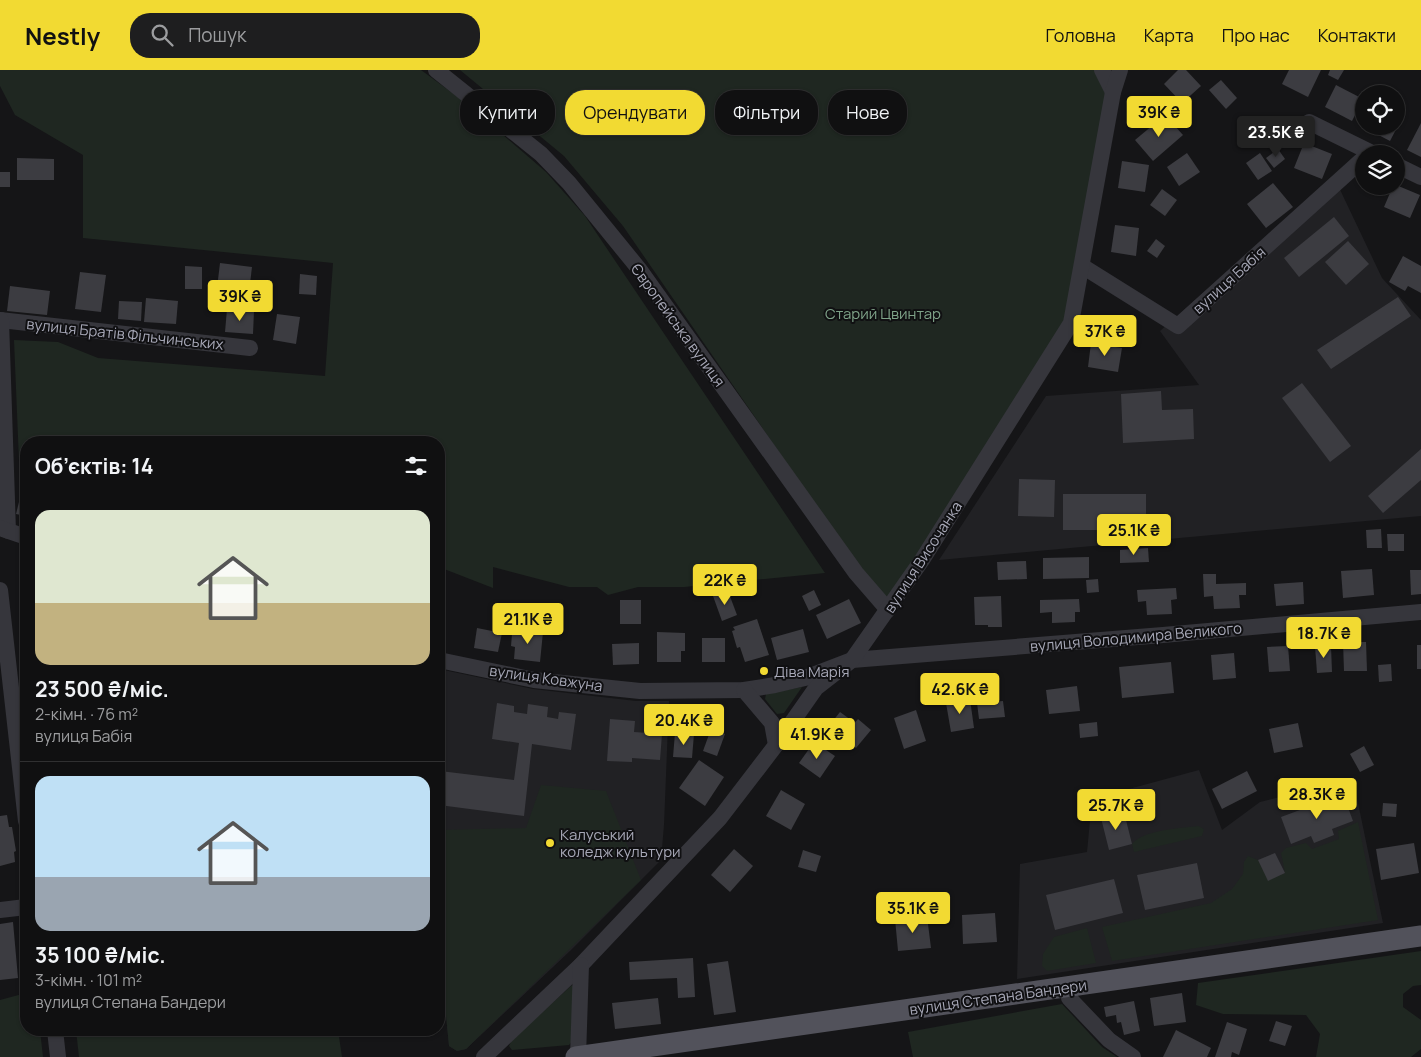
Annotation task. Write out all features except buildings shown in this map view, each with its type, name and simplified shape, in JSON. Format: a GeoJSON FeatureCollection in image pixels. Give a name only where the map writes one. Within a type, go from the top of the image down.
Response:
{"type":"FeatureCollection","features":[{"type":"Feature","properties":{"kind":"main road","name":"вулиця Степана Бандери"},"geometry":{"type":"LineString","coordinates":[[577,1057],[1421,936]]}},
{"type":"Feature","properties":{"kind":"street","name":"Європейська вулиця"},"geometry":{"type":"LineString","coordinates":[[436,70],[541,154],[569,183],[639,270],[856,573],[888,610]]}},
{"type":"Feature","properties":{"kind":"street"},"geometry":{"type":"LineString","coordinates":[[1102,70],[1113,92]]}},
{"type":"Feature","properties":{"kind":"street","name":"вулиця Височанка"},"geometry":{"type":"LineString","coordinates":[[484,1057],[581,966],[720,818],[776,745],[816,688],[852,660],[922,560],[1071,323],[1113,92],[1120,70]]}},
{"type":"Feature","properties":{"kind":"street"},"geometry":{"type":"LineString","coordinates":[[1310,122],[1355,146]]}},
{"type":"Feature","properties":{"kind":"street","name":"вулиця Бабія"},"geometry":{"type":"LineString","coordinates":[[1082,266],[1178,326],[1355,167]]}},
{"type":"Feature","properties":{"kind":"street"},"geometry":{"type":"LineString","coordinates":[[1405,169],[1421,177]]}},
{"type":"Feature","properties":{"kind":"street","name":"вулиця Братів Фільчинських"},"geometry":{"type":"LineString","coordinates":[[4,530],[0,320],[250,348]]}},
{"type":"Feature","properties":{"kind":"street"},"geometry":{"type":"LineString","coordinates":[[4,530],[20,535]]}},
{"type":"Feature","properties":{"kind":"street"},"geometry":{"type":"LineString","coordinates":[[0,590],[20,768]]}},
{"type":"Feature","properties":{"kind":"street","name":"вулиця Володимира Великого"},"geometry":{"type":"LineString","coordinates":[[852,660],[1421,612]]}},
{"type":"Feature","properties":{"kind":"street","name":"вулиця Ковжуна"},"geometry":{"type":"LineString","coordinates":[[445,661],[534,680],[640,691],[744,690],[805,678],[852,660]]}},
{"type":"Feature","properties":{"kind":"street"},"geometry":{"type":"LineString","coordinates":[[744,690],[772,723],[776,745]]}},
{"type":"Feature","properties":{"kind":"street"},"geometry":{"type":"LineString","coordinates":[[0,910],[20,908]]}},
{"type":"Feature","properties":{"kind":"street"},"geometry":{"type":"LineString","coordinates":[[577,1057],[581,966]]}},
{"type":"Feature","properties":{"kind":"street"},"geometry":{"type":"LineString","coordinates":[[1068,988],[1070,998],[1109,1040],[1133,1057]]}},
{"type":"Feature","properties":{"kind":"street"},"geometry":{"type":"LineString","coordinates":[[56,1036],[58,1057]]}},
{"type":"Feature","properties":{"kind":"shaded area"},"geometry":{"type":"Polygon","coordinates":[[[1334,177],[1382,278],[1421,320],[1421,516],[939,560],[1046,396],[1199,385],[1160,331],[1334,177]]]}},
{"type":"Feature","properties":{"kind":"shaded area","name":"Калуський коледж культури"},"geometry":{"type":"Polygon","coordinates":[[[445,670],[533,689],[636,701],[669,701],[661,860],[571,950],[466,1049],[457,1051],[449,1046],[445,1005],[445,670]]]}},
{"type":"Feature","properties":{"kind":"shaded area"},"geometry":{"type":"Polygon","coordinates":[[[1199,770],[1222,830],[1260,802],[1353,779],[1383,923],[1017,979],[1020,864],[1087,852],[1092,799],[1199,770]]]}},
{"type":"Feature","properties":{"kind":"green space"},"geometry":{"type":"Polygon","coordinates":[[[0,70],[421,70],[460,99],[460,135],[503,135],[546,172],[585,216],[825,573],[684,587],[638,587],[608,595],[597,587],[569,587],[493,567],[493,588],[445,569],[445,436],[20,436],[19,461],[14,340],[58,342],[98,358],[325,376],[333,263],[83,238],[83,155],[15,115],[0,86],[0,70]]]}},
{"type":"Feature","properties":{"kind":"green space","name":"Старий Цвинтар"},"geometry":{"type":"Polygon","coordinates":[[[460,70],[1100,70],[1113,92],[1071,323],[888,610],[623,226],[564,156],[539,135],[555,135],[555,90],[484,90],[460,70]]]}},
{"type":"Feature","properties":{"kind":"green space"},"geometry":{"type":"Polygon","coordinates":[[[802,687],[784,713],[777,714],[765,699],[766,694],[802,687]]]}},
{"type":"Feature","properties":{"kind":"green space"},"geometry":{"type":"Polygon","coordinates":[[[541,785],[606,791],[641,880],[466,1049],[457,1051],[449,1046],[445,1005],[445,830],[526,828],[541,785]]]}},
{"type":"Feature","properties":{"kind":"green space"},"geometry":{"type":"Polygon","coordinates":[[[1358,822],[1378,920],[1112,961],[1102,927],[1211,903],[1232,889],[1243,874],[1244,862],[1248,856],[1258,860],[1268,880],[1285,873],[1281,853],[1286,848],[1306,843],[1312,849],[1339,839],[1338,831],[1358,822]]]}},
{"type":"Feature","properties":{"kind":"green space"},"geometry":{"type":"Polygon","coordinates":[[[1198,826],[1204,829],[1202,836],[1134,852],[1132,844],[1137,839],[1163,830],[1198,826]]]}},
{"type":"Feature","properties":{"kind":"green space"},"geometry":{"type":"Polygon","coordinates":[[[1087,928],[1096,963],[1047,971],[1042,966],[1043,954],[1054,937],[1087,928]]]}},
{"type":"Feature","properties":{"kind":"green space"},"geometry":{"type":"Polygon","coordinates":[[[1421,951],[1421,985],[1413,986],[1403,994],[1403,1007],[1421,1020],[1421,1049],[1411,1057],[1316,1057],[1320,1034],[1306,1015],[1223,1014],[1196,1005],[1198,983],[1421,951]]]}},
{"type":"Feature","properties":{"kind":"green space"},"geometry":{"type":"Polygon","coordinates":[[[572,985],[575,989],[574,1039],[569,1045],[512,1050],[509,1046],[512,1040],[572,985]]]}},
{"type":"Feature","properties":{"kind":"green space"},"geometry":{"type":"Polygon","coordinates":[[[20,995],[20,1036],[41,1036],[43,1057],[0,1057],[0,1000],[20,995]]]}},
{"type":"Feature","properties":{"kind":"green space"},"geometry":{"type":"Polygon","coordinates":[[[1062,1004],[1102,1047],[1117,1057],[913,1057],[908,1032],[1062,1004]]]}},
{"type":"Feature","properties":{"kind":"green space"},"geometry":{"type":"Polygon","coordinates":[[[77,1036],[339,1036],[342,1057],[79,1057],[77,1036]]]}},
{"type":"Feature","properties":{"kind":"place","name":"Діва Марія"},"geometry":{"type":"Point","coordinates":[764,671]}},
{"type":"Feature","properties":{"kind":"place","name":"Калуський коледж культури"},"geometry":{"type":"Point","coordinates":[550,843]}}]}
